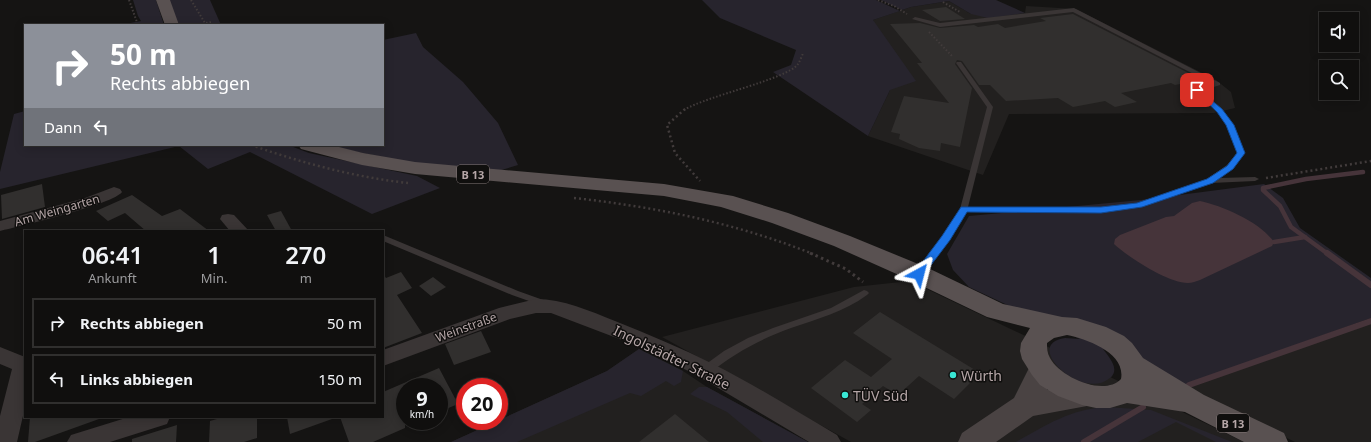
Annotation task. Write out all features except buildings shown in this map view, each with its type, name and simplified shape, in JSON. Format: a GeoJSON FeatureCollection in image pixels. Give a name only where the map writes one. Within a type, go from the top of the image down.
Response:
{"type":"FeatureCollection","features":[{"type":"Feature","properties":{"kind":"main road"},"geometry":{"type":"LineString","coordinates":[[163,0],[172,24]]}},
{"type":"Feature","properties":{"kind":"main road","name":"B 13"},"geometry":{"type":"LineString","coordinates":[[312,146],[362,159],[414,168],[630,187],[702,196],[745,206],[842,241],[919,274],[996,311],[1060,326],[1081,328],[1103,336],[1122,349],[1133,365],[1194,403],[1273,442]]}},
{"type":"Feature","properties":{"kind":"main road","name":"B 13"},"geometry":{"type":"LineString","coordinates":[[996,311],[1061,385],[1087,395],[1109,397],[1126,392],[1194,403]]}},
{"type":"Feature","properties":{"kind":"main road","name":"B 13"},"geometry":{"type":"LineString","coordinates":[[1037,357],[1037,336],[1049,329],[1060,326]]}},
{"type":"Feature","properties":{"kind":"main road"},"geometry":{"type":"LineString","coordinates":[[1025,406],[1037,357]]}},
{"type":"Feature","properties":{"kind":"main road"},"geometry":{"type":"LineString","coordinates":[[1126,392],[1135,380],[1135,370],[1133,365]]}},
{"type":"Feature","properties":{"kind":"main road"},"geometry":{"type":"LineString","coordinates":[[973,442],[1025,406],[1087,395]]}},
{"type":"Feature","properties":{"kind":"street","name":"Am Weingarten"},"geometry":{"type":"LineString","coordinates":[[0,226],[91,201],[114,192]]}},
{"type":"Feature","properties":{"kind":"street"},"geometry":{"type":"LineString","coordinates":[[228,219],[239,230]]}},
{"type":"Feature","properties":{"kind":"street","name":"Weinstraße"},"geometry":{"type":"LineString","coordinates":[[384,358],[511,311],[536,306],[552,306]]}},
{"type":"Feature","properties":{"kind":"street","name":"Ingolstädter Straße"},"geometry":{"type":"LineString","coordinates":[[552,306],[590,319],[650,343],[706,370],[829,442]]}},
{"type":"Feature","properties":{"kind":"street"},"geometry":{"type":"LineString","coordinates":[[0,355],[24,366],[5,442]]}},
{"type":"Feature","properties":{"kind":"street"},"geometry":{"type":"LineString","coordinates":[[79,442],[156,418]]}},
{"type":"Feature","properties":{"kind":"lane"},"geometry":{"type":"LineString","coordinates":[[915,19],[940,25],[1074,10],[1218,84],[1197,90],[1220,111],[1230,125],[1241,153],[1230,167],[1210,181],[1139,205],[1101,210],[964,209]]}},
{"type":"Feature","properties":{"kind":"lane"},"geometry":{"type":"LineString","coordinates":[[919,274],[946,238],[964,209],[990,107],[960,63]]}},
{"type":"Feature","properties":{"kind":"lane"},"geometry":{"type":"LineString","coordinates":[[1210,181],[1255,180]]}},
{"type":"Feature","properties":{"kind":"lane"},"geometry":{"type":"LineString","coordinates":[[384,238],[515,293],[552,306]]}},
{"type":"Feature","properties":{"kind":"lane"},"geometry":{"type":"LineString","coordinates":[[706,370],[719,359],[747,343],[847,305],[864,293]]}},
{"type":"Feature","properties":{"kind":"path"},"geometry":{"type":"LineString","coordinates":[[129,0],[138,24]]}},
{"type":"Feature","properties":{"kind":"path"},"geometry":{"type":"LineString","coordinates":[[191,0],[205,23],[212,22]]}},
{"type":"Feature","properties":{"kind":"path"},"geometry":{"type":"LineString","coordinates":[[702,196],[704,192],[702,184],[676,153],[667,125],[685,109],[711,98],[786,73],[798,65],[803,53]]}},
{"type":"Feature","properties":{"kind":"path"},"geometry":{"type":"LineString","coordinates":[[254,146],[288,158],[340,172],[387,181],[410,183]]}},
{"type":"Feature","properties":{"kind":"path"},"geometry":{"type":"LineString","coordinates":[[1255,180],[1371,161]]}},
{"type":"Feature","properties":{"kind":"path"},"geometry":{"type":"LineString","coordinates":[[568,197],[645,206],[723,222],[789,244],[837,265],[860,279],[866,288],[864,293]]}},
{"type":"Feature","properties":{"kind":"shaded area"},"geometry":{"type":"Polygon","coordinates":[[[133,0],[156,0],[164,24],[130,24],[141,21],[133,0]]]}},
{"type":"Feature","properties":{"kind":"shaded area"},"geometry":{"type":"Polygon","coordinates":[[[168,0],[210,0],[221,24],[178,24],[168,0]]]}},
{"type":"Feature","properties":{"kind":"shaded area"},"geometry":{"type":"Polygon","coordinates":[[[702,0],[876,0],[900,11],[873,20],[916,81],[890,90],[868,136],[773,72],[791,65],[796,50],[720,18],[702,0]]]}},
{"type":"Feature","properties":{"kind":"shaded area"},"geometry":{"type":"Polygon","coordinates":[[[881,0],[996,0],[1025,13],[988,18],[971,14],[949,1],[911,7],[902,10],[881,0]]]}},
{"type":"Feature","properties":{"kind":"shaded area"},"geometry":{"type":"Polygon","coordinates":[[[949,1],[971,14],[1025,13],[1026,6],[1076,9],[1216,80],[1231,92],[1235,108],[1214,113],[1009,114],[983,175],[868,136],[890,90],[873,20],[911,7],[949,1]]]}},
{"type":"Feature","properties":{"kind":"shaded area"},"geometry":{"type":"Polygon","coordinates":[[[416,33],[423,47],[463,82],[498,123],[518,165],[495,172],[433,167],[327,146],[384,146],[384,40],[416,33]]]}},
{"type":"Feature","properties":{"kind":"shaded area"},"geometry":{"type":"Polygon","coordinates":[[[24,111],[24,146],[179,146],[0,189],[0,172],[14,114],[24,111]]]}},
{"type":"Feature","properties":{"kind":"shaded area"},"geometry":{"type":"Polygon","coordinates":[[[179,146],[291,146],[309,153],[417,176],[440,188],[372,214],[250,152],[208,169],[179,146]]]}},
{"type":"Feature","properties":{"kind":"shaded area"},"geometry":{"type":"Polygon","coordinates":[[[1264,184],[1283,198],[1300,228],[1371,278],[1371,318],[1182,386],[1103,349],[1114,367],[1113,374],[1110,378],[1098,383],[1085,383],[1072,377],[1060,369],[1053,360],[1050,350],[1053,342],[1065,338],[1080,339],[969,287],[953,270],[947,254],[969,216],[1141,200],[1264,184]]]}},
{"type":"Feature","properties":{"kind":"shaded area"},"geometry":{"type":"Polygon","coordinates":[[[1200,201],[1230,211],[1260,228],[1274,242],[1272,246],[1200,280],[1188,283],[1170,279],[1159,274],[1129,256],[1114,244],[1115,239],[1120,235],[1166,217],[1174,216],[1192,203],[1200,201]]]}},
{"type":"Feature","properties":{"kind":"shaded area"},"geometry":{"type":"Polygon","coordinates":[[[910,281],[1244,442],[851,442],[662,337],[854,287],[910,281]]]}},
{"type":"Feature","properties":{"kind":"shaded area"},"geometry":{"type":"Polygon","coordinates":[[[1371,318],[1371,442],[1295,442],[1182,386],[1371,318]]]}},
{"type":"Feature","properties":{"kind":"shaded area"},"geometry":{"type":"Polygon","coordinates":[[[639,349],[683,371],[707,387],[808,442],[451,442],[477,430],[508,430],[508,416],[607,371],[639,349]]]}},
{"type":"Feature","properties":{"kind":"shaded area"},"geometry":{"type":"Polygon","coordinates":[[[639,349],[683,371],[681,382],[674,386],[666,381],[641,396],[630,393],[517,442],[451,442],[477,430],[508,430],[508,416],[607,371],[639,349]]]}},
{"type":"Feature","properties":{"kind":"shaded area"},"geometry":{"type":"Polygon","coordinates":[[[699,387],[707,387],[808,442],[763,442],[727,412],[690,394],[699,387]]]}},
{"type":"Feature","properties":{"kind":"shaded area"},"geometry":{"type":"Polygon","coordinates":[[[1106,407],[1151,410],[1232,442],[1216,442],[1176,422],[1138,442],[1016,442],[1048,424],[1070,414],[1093,408],[1106,407]]]}},
{"type":"Feature","properties":{"kind":"waterway"},"geometry":{"type":"LineString","coordinates":[[1305,237],[1291,227],[1280,206],[1263,190],[1263,188],[1306,179],[1363,172]]}},
{"type":"Feature","properties":{"kind":"waterway"},"geometry":{"type":"LineString","coordinates":[[1274,242],[1305,237]]}},
{"type":"Feature","properties":{"kind":"waterway"},"geometry":{"type":"LineString","coordinates":[[1305,237],[1328,254]]}},
{"type":"Feature","properties":{"kind":"waterway"},"geometry":{"type":"LineString","coordinates":[[1327,253],[1371,285]]}},
{"type":"Feature","properties":{"kind":"waterway"},"geometry":{"type":"LineString","coordinates":[[1189,385],[1371,321]]}},
{"type":"Feature","properties":{"kind":"waterway"},"geometry":{"type":"LineString","coordinates":[[1084,442],[1143,407]]}},
{"type":"Feature","properties":{"kind":"place","name":"Würth"},"geometry":{"type":"Point","coordinates":[953,375]}},
{"type":"Feature","properties":{"kind":"place","name":"TÜV Süd"},"geometry":{"type":"Point","coordinates":[845,395]}},
{"type":"Feature","properties":{"kind":"route"},"geometry":{"type":"LineString","coordinates":[[919,274],[946,238],[964,209],[1101,210],[1121,208],[1139,205],[1210,181],[1230,167],[1241,153],[1230,125],[1220,111],[1197,90]]}}]}
